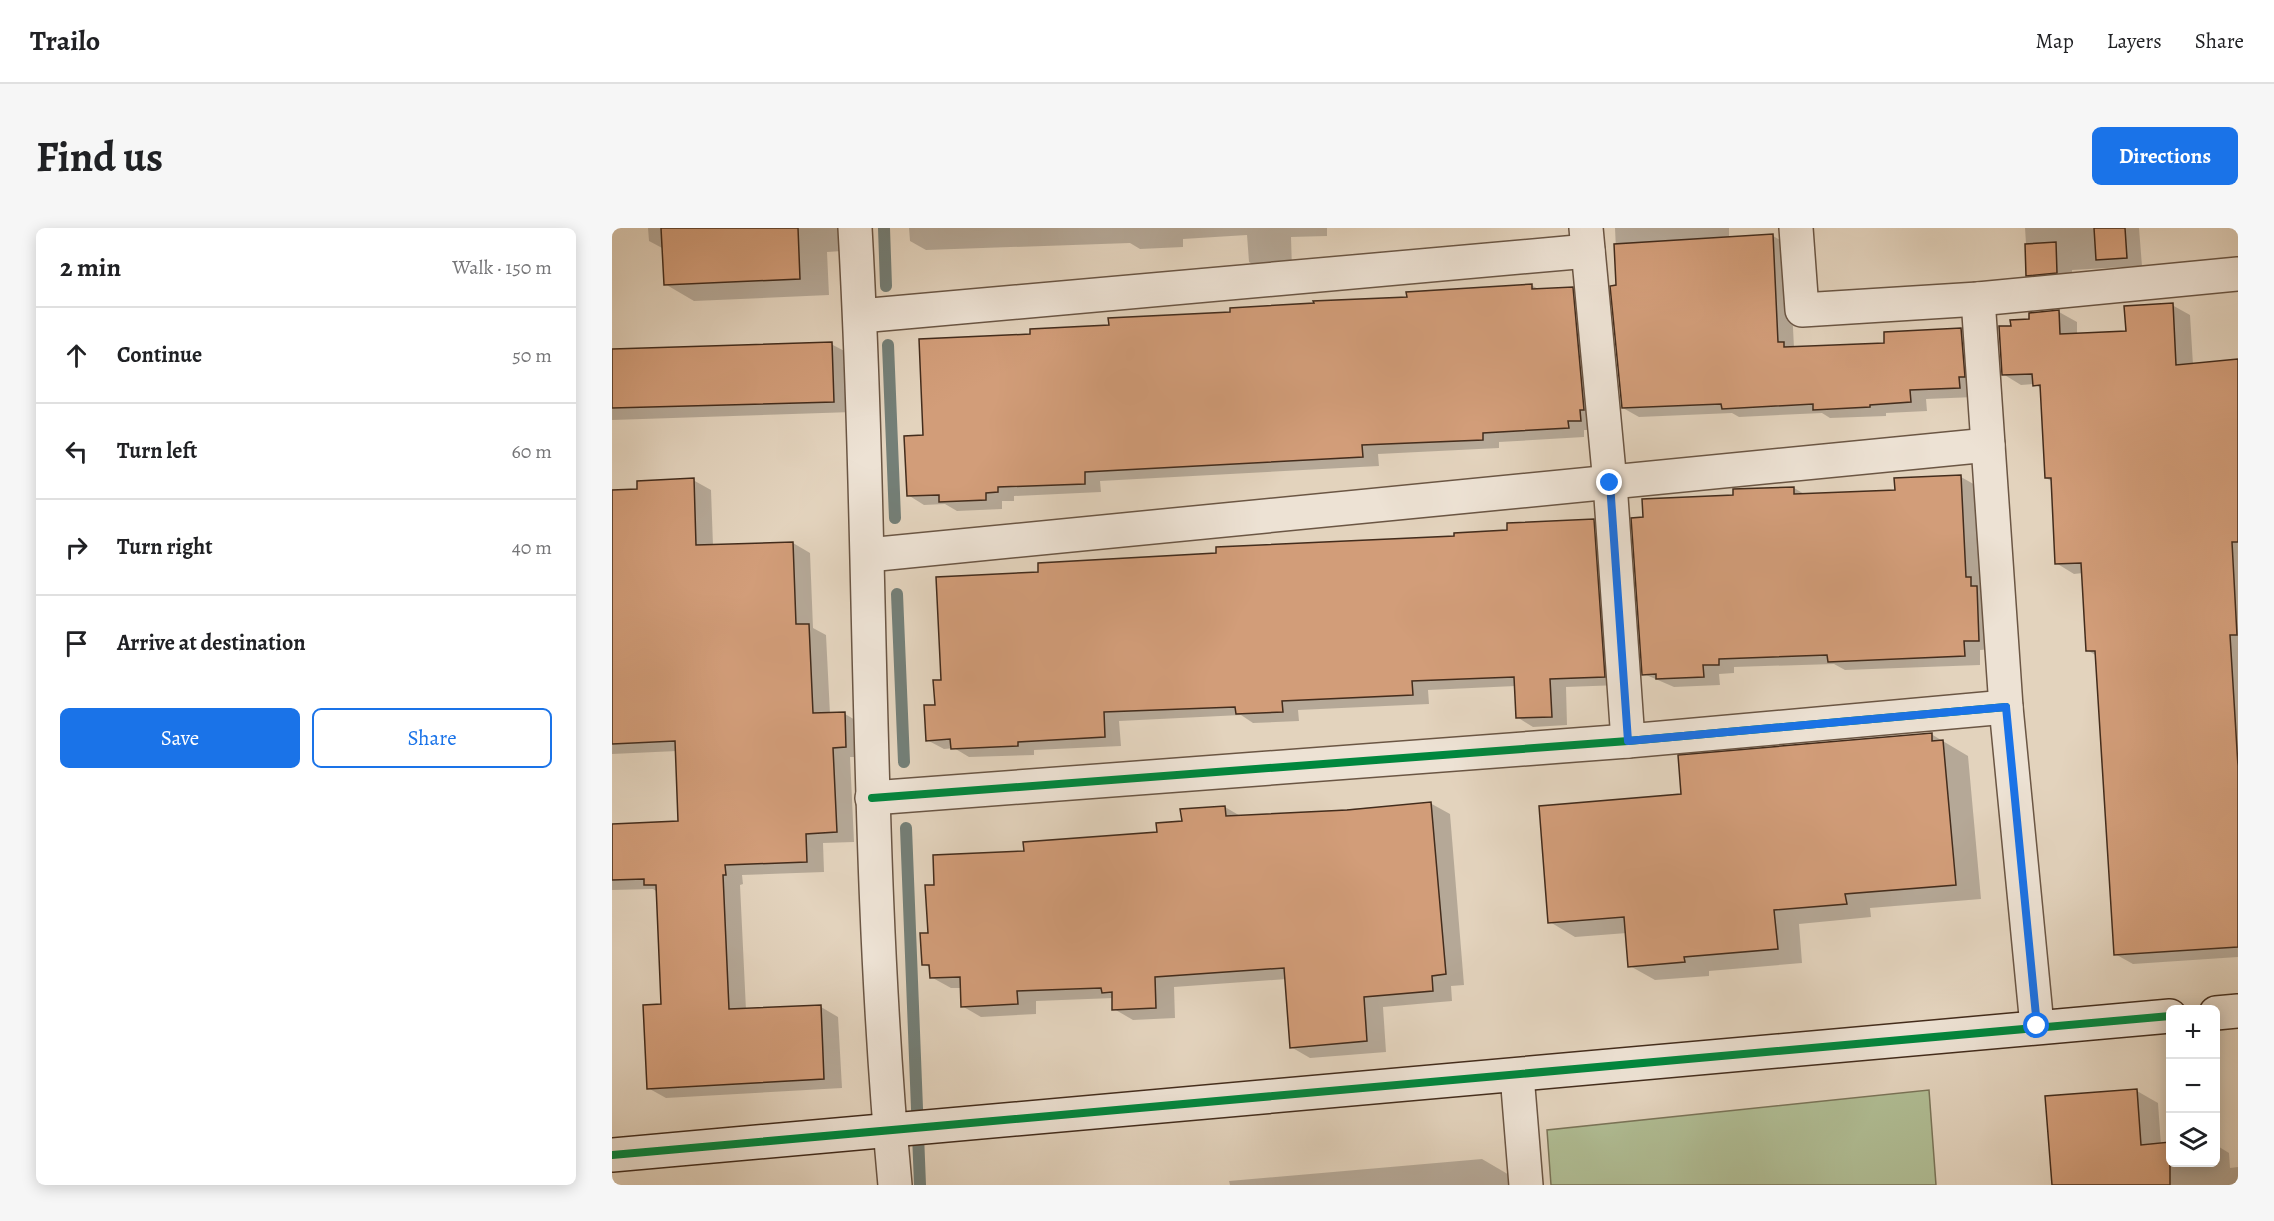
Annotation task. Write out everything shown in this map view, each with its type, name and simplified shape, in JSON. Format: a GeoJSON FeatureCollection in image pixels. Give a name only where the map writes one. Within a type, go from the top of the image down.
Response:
{"type":"FeatureCollection","features":[{"type":"Feature","properties":{"kind":"street"},"geometry":{"type":"LineString","coordinates":[[855,228],[868,555],[872,798],[895,1185]]}},
{"type":"Feature","properties":{"kind":"street"},"geometry":{"type":"LineString","coordinates":[[1796,228],[1802,310],[1978,299],[2238,274]]}},
{"type":"Feature","properties":{"kind":"street"},"geometry":{"type":"LineString","coordinates":[[860,315],[1587,239],[1610,483],[1628,741]]}},
{"type":"Feature","properties":{"kind":"street"},"geometry":{"type":"LineString","coordinates":[[1978,299],[2006,707],[2037,1026]]}},
{"type":"Feature","properties":{"kind":"street"},"geometry":{"type":"LineString","coordinates":[[868,555],[1988,445]]}},
{"type":"Feature","properties":{"kind":"street"},"geometry":{"type":"LineString","coordinates":[[872,798],[1628,741],[2006,707]]}},
{"type":"Feature","properties":{"kind":"street"},"geometry":{"type":"LineString","coordinates":[[2220,1013],[2238,1011]]}},
{"type":"Feature","properties":{"kind":"street"},"geometry":{"type":"LineString","coordinates":[[612,1155],[1517,1075],[2037,1026],[2166,1016]]}},
{"type":"Feature","properties":{"kind":"street"},"geometry":{"type":"LineString","coordinates":[[1517,1075],[1526,1185]]}},
{"type":"Feature","properties":{"kind":"green space"},"geometry":{"type":"Polygon","coordinates":[[[1929,1090],[1936,1185],[1551,1185],[1547,1130],[1929,1090]]]}},
{"type":"Feature","properties":{"kind":"building"},"geometry":{"type":"Polygon","coordinates":[[[661,228],[798,228],[800,279],[664,285],[661,228]]]}},
{"type":"Feature","properties":{"kind":"building"},"geometry":{"type":"Polygon","coordinates":[[[2094,228],[2125,228],[2127,258],[2096,260],[2094,228]]]}},
{"type":"Feature","properties":{"kind":"building"},"geometry":{"type":"Polygon","coordinates":[[[1773,234],[1778,342],[1784,342],[1784,347],[1884,343],[1884,332],[1961,328],[1965,377],[1959,377],[1960,388],[1910,390],[1911,402],[1870,405],[1870,407],[1813,410],[1813,404],[1722,409],[1721,404],[1622,408],[1610,286],[1616,285],[1614,244],[1773,234]]]}},
{"type":"Feature","properties":{"kind":"building"},"geometry":{"type":"Polygon","coordinates":[[[2056,242],[2057,273],[2026,276],[2025,244],[2056,242]]]}},
{"type":"Feature","properties":{"kind":"building"},"geometry":{"type":"Polygon","coordinates":[[[1532,284],[1532,289],[1573,287],[1584,410],[1580,410],[1581,421],[1568,421],[1569,428],[1483,433],[1483,440],[1362,445],[1363,457],[1085,472],[1085,484],[998,487],[998,492],[986,493],[986,500],[939,502],[939,495],[907,496],[904,436],[923,435],[919,339],[1030,334],[1030,329],[1109,325],[1108,318],[1230,312],[1230,308],[1314,303],[1313,301],[1407,297],[1406,292],[1532,284]]]}},
{"type":"Feature","properties":{"kind":"building"},"geometry":{"type":"Polygon","coordinates":[[[2173,303],[2176,365],[2238,359],[2238,542],[2232,542],[2237,635],[2230,635],[2238,766],[2238,947],[2114,955],[2095,651],[2086,651],[2081,563],[2055,564],[2051,478],[2045,478],[2040,385],[2033,386],[2032,374],[2002,375],[1999,326],[2011,326],[2010,320],[2029,319],[2029,313],[2059,310],[2060,334],[2126,331],[2124,306],[2173,303]]]}},
{"type":"Feature","properties":{"kind":"building"},"geometry":{"type":"Polygon","coordinates":[[[832,342],[834,402],[612,408],[612,349],[832,342]]]}},
{"type":"Feature","properties":{"kind":"building"},"geometry":{"type":"Polygon","coordinates":[[[1961,475],[1966,577],[1971,577],[1971,586],[1977,586],[1979,641],[1964,641],[1965,656],[1828,662],[1827,655],[1719,659],[1719,665],[1703,665],[1704,677],[1656,679],[1656,674],[1642,675],[1631,518],[1643,517],[1642,499],[1733,495],[1733,489],[1794,487],[1794,494],[1895,490],[1894,478],[1961,475]]]}},
{"type":"Feature","properties":{"kind":"building"},"geometry":{"type":"Polygon","coordinates":[[[694,478],[696,545],[793,542],[796,624],[809,624],[813,713],[845,712],[846,747],[833,748],[837,832],[806,834],[807,862],[725,865],[726,875],[723,875],[729,1009],[821,1005],[824,1079],[647,1089],[643,1005],[661,1004],[656,885],[644,885],[644,879],[612,880],[612,824],[678,821],[675,741],[612,744],[612,490],[637,489],[637,481],[694,478]]]}},
{"type":"Feature","properties":{"kind":"building"},"geometry":{"type":"Polygon","coordinates":[[[1594,519],[1605,677],[1550,679],[1552,717],[1516,718],[1514,677],[1412,681],[1413,695],[1282,701],[1283,712],[1236,714],[1235,707],[1104,712],[1105,737],[1018,742],[1018,746],[951,749],[950,739],[926,741],[924,705],[935,705],[933,680],[941,680],[936,577],[1038,572],[1038,563],[1216,553],[1216,547],[1454,536],[1454,533],[1507,530],[1507,523],[1594,519]]]}},
{"type":"Feature","properties":{"kind":"building"},"geometry":{"type":"Polygon","coordinates":[[[1932,733],[1932,741],[1943,740],[1956,885],[1845,894],[1847,904],[1774,910],[1778,949],[1684,957],[1685,962],[1628,967],[1624,917],[1548,923],[1539,806],[1681,794],[1678,755],[1932,733]]]}},
{"type":"Feature","properties":{"kind":"building"},"geometry":{"type":"Polygon","coordinates":[[[1431,802],[1446,974],[1432,976],[1433,991],[1364,997],[1367,1041],[1290,1048],[1284,968],[1155,977],[1156,1008],[1112,1010],[1112,992],[1102,993],[1101,988],[1017,991],[1018,1004],[961,1007],[960,977],[930,978],[929,965],[922,965],[920,933],[928,933],[925,885],[934,885],[933,855],[1024,851],[1023,842],[1157,832],[1156,823],[1182,821],[1180,809],[1225,806],[1226,816],[1347,810],[1431,802]]]}},
{"type":"Feature","properties":{"kind":"building"},"geometry":{"type":"Polygon","coordinates":[[[2137,1089],[2141,1145],[2166,1142],[2166,1167],[2170,1167],[2170,1185],[2052,1185],[2045,1096],[2137,1089]]]}},
{"type":"Feature","properties":{"kind":"waterway"},"geometry":{"type":"LineString","coordinates":[[884,228],[886,286]]}},
{"type":"Feature","properties":{"kind":"waterway"},"geometry":{"type":"LineString","coordinates":[[888,345],[895,518]]}},
{"type":"Feature","properties":{"kind":"waterway"},"geometry":{"type":"LineString","coordinates":[[897,594],[904,762]]}},
{"type":"Feature","properties":{"kind":"waterway"},"geometry":{"type":"LineString","coordinates":[[906,828],[920,1185]]}},
{"type":"Feature","properties":{"kind":"cycle path"},"geometry":{"type":"LineString","coordinates":[[872,798],[1628,741],[2006,707]]}},
{"type":"Feature","properties":{"kind":"cycle path"},"geometry":{"type":"LineString","coordinates":[[612,1155],[2166,1016]]}},
{"type":"Feature","properties":{"kind":"route"},"geometry":{"type":"LineString","coordinates":[[1610,483],[1628,741],[2006,707],[2037,1026]]}}]}
